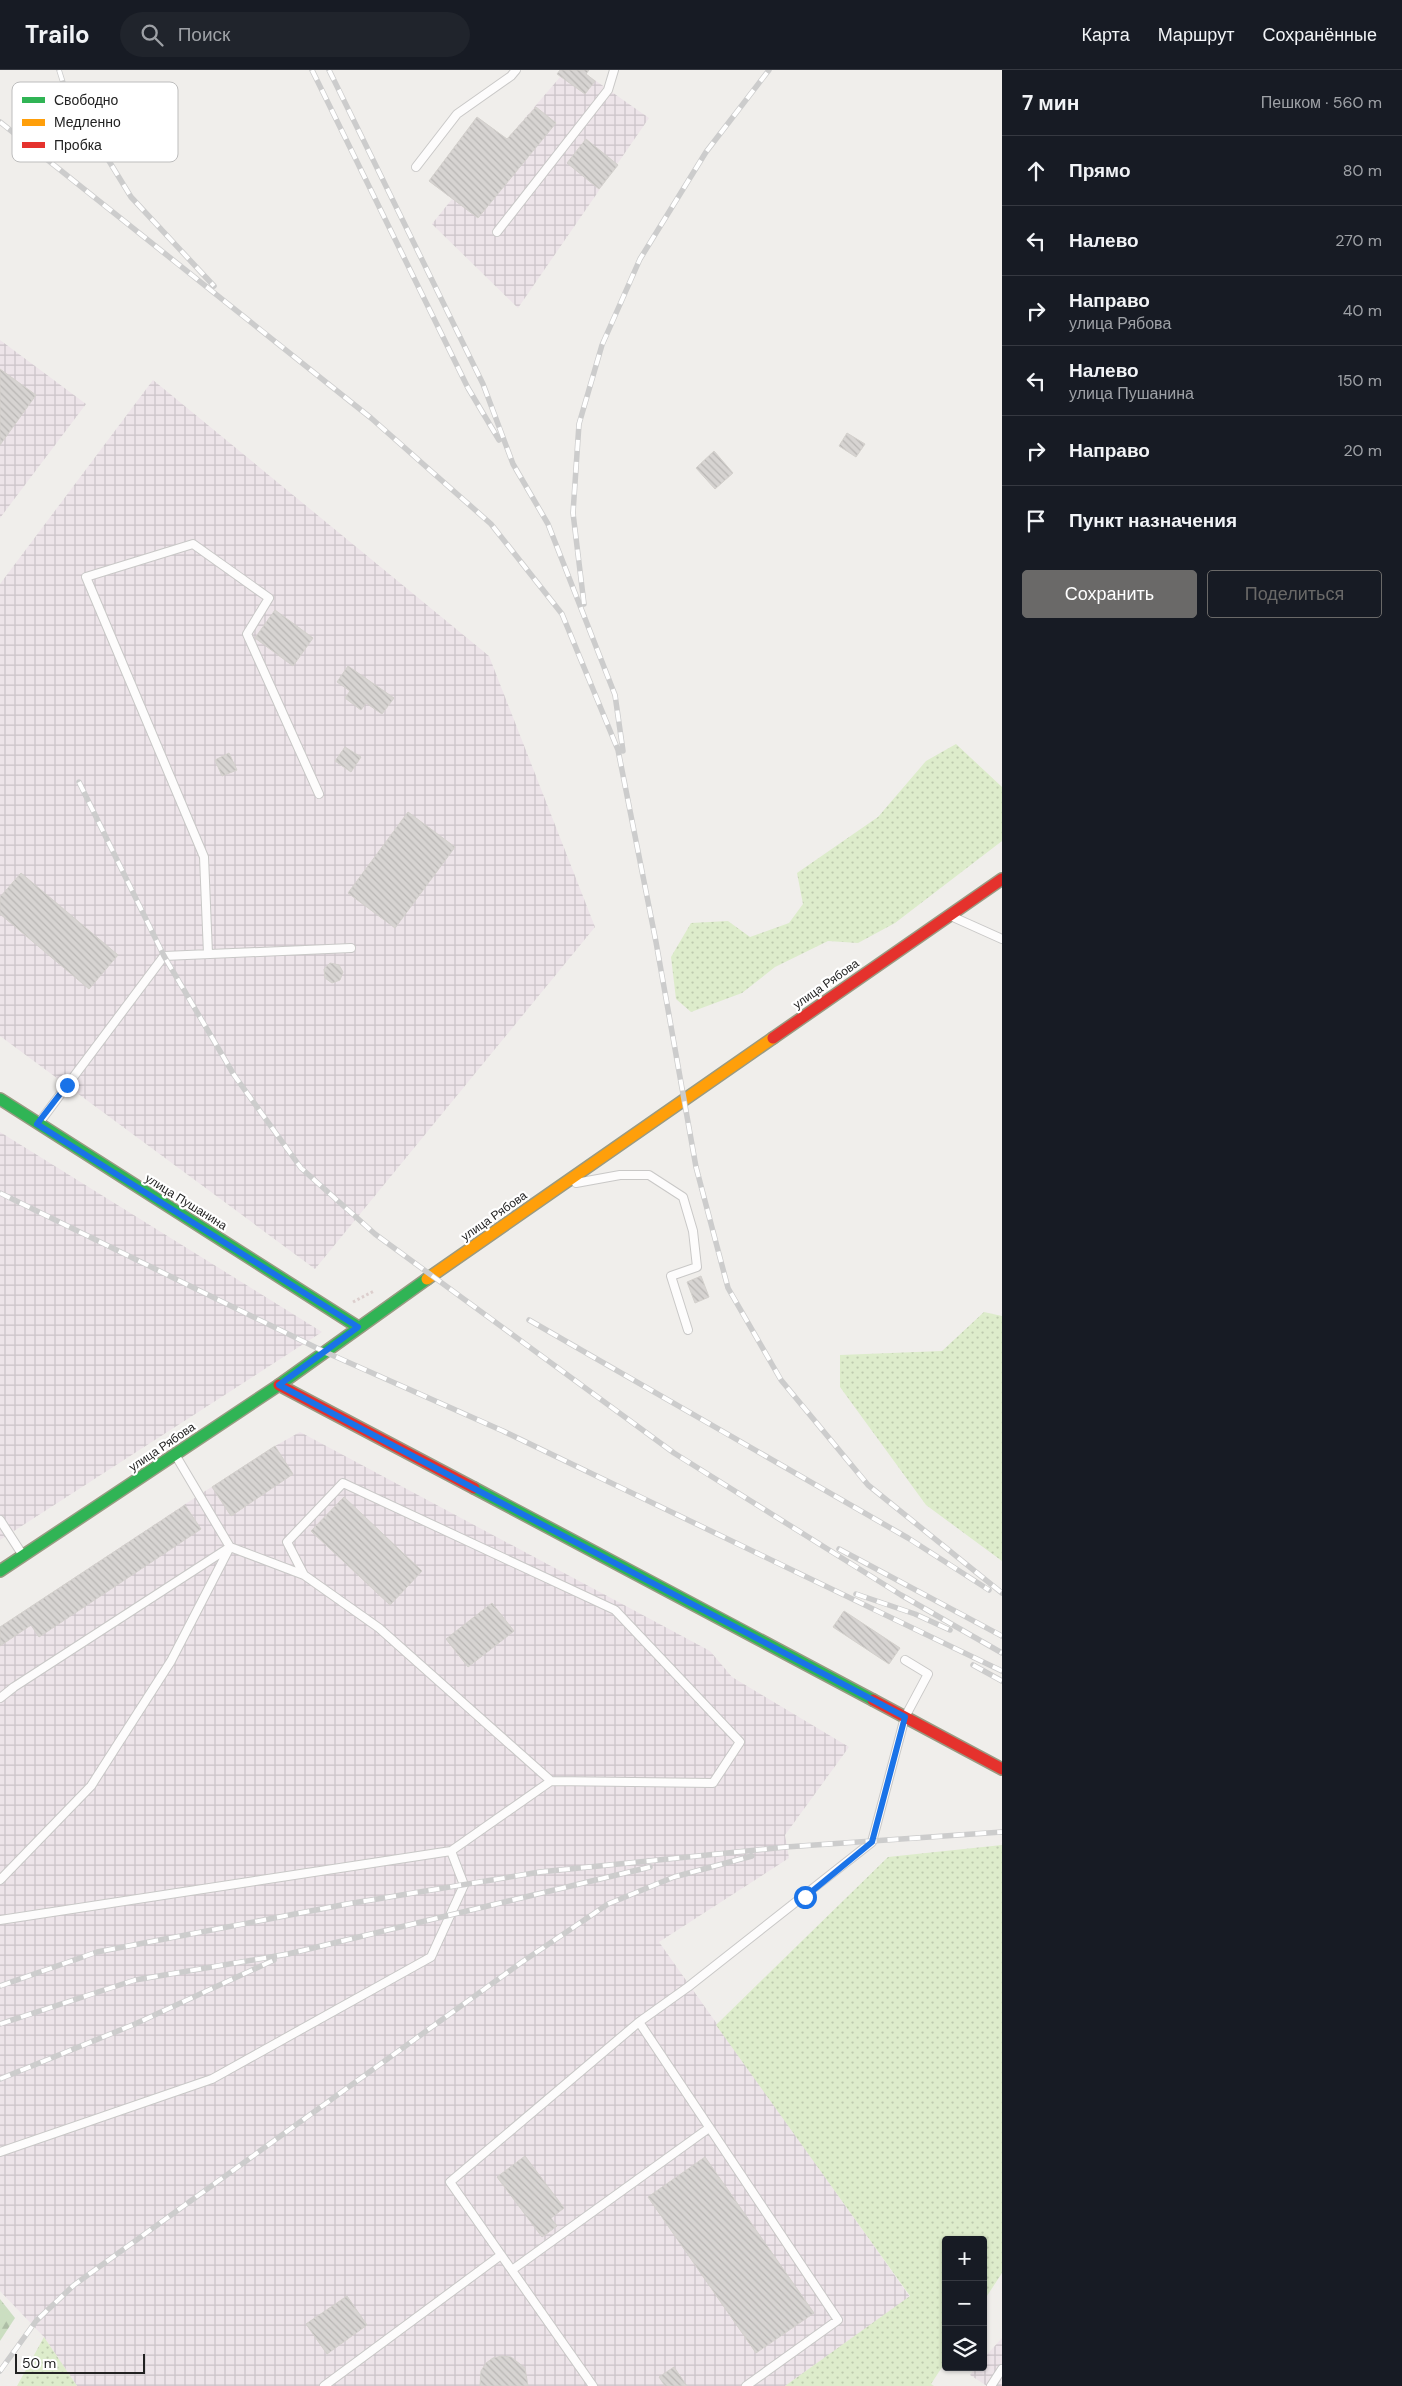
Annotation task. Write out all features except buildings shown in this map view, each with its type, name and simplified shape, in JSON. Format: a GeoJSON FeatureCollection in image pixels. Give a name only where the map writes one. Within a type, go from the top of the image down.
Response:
{"type":"FeatureCollection","features":[{"type":"Feature","properties":{"kind":"street","name":"улица Рябова"},"geometry":{"type":"LineString","coordinates":[[0,1572],[279,1385],[358,1327],[1002,879]]}},
{"type":"Feature","properties":{"kind":"street","name":"улица Пушанина"},"geometry":{"type":"LineString","coordinates":[[0,1100],[358,1327]]}},
{"type":"Feature","properties":{"kind":"street"},"geometry":{"type":"LineString","coordinates":[[279,1385],[1002,1769]]}},
{"type":"Feature","properties":{"kind":"lane"},"geometry":{"type":"LineString","coordinates":[[416,167],[457,114],[511,76],[516,70]]}},
{"type":"Feature","properties":{"kind":"lane"},"geometry":{"type":"LineString","coordinates":[[497,232],[608,90],[614,70]]}},
{"type":"Feature","properties":{"kind":"lane"},"geometry":{"type":"LineString","coordinates":[[208,954],[204,857],[86,577],[193,544],[269,598],[247,634],[319,794]]}},
{"type":"Feature","properties":{"kind":"lane"},"geometry":{"type":"LineString","coordinates":[[948,916],[1002,939]]}},
{"type":"Feature","properties":{"kind":"lane"},"geometry":{"type":"LineString","coordinates":[[37,1124],[164,956],[352,948]]}},
{"type":"Feature","properties":{"kind":"lane"},"geometry":{"type":"LineString","coordinates":[[562,1185],[620,1175],[649,1174],[683,1197],[693,1231],[697,1267],[670,1276],[688,1330]]}},
{"type":"Feature","properties":{"kind":"lane"},"geometry":{"type":"LineString","coordinates":[[175,1455],[230,1547],[304,1575],[379,1628],[551,1781]]}},
{"type":"Feature","properties":{"kind":"lane"},"geometry":{"type":"LineString","coordinates":[[0,1920],[451,1851],[551,1781],[714,1784],[740,1742],[615,1610],[343,1483],[287,1542],[304,1575]]}},
{"type":"Feature","properties":{"kind":"lane"},"geometry":{"type":"LineString","coordinates":[[0,1520],[23,1556]]}},
{"type":"Feature","properties":{"kind":"lane"},"geometry":{"type":"LineString","coordinates":[[0,1698],[14,1687],[230,1547]]}},
{"type":"Feature","properties":{"kind":"lane"},"geometry":{"type":"LineString","coordinates":[[0,1880],[91,1786],[171,1661],[230,1547]]}},
{"type":"Feature","properties":{"kind":"lane"},"geometry":{"type":"LineString","coordinates":[[593,2386],[450,2182],[638,2022],[688,1987],[872,1842],[905,1717],[928,1674],[905,1660]]}},
{"type":"Feature","properties":{"kind":"lane"},"geometry":{"type":"LineString","coordinates":[[0,2152],[212,2079],[431,1957],[464,1885],[451,1851]]}},
{"type":"Feature","properties":{"kind":"lane"},"geometry":{"type":"LineString","coordinates":[[638,2022],[838,2320],[746,2386]]}},
{"type":"Feature","properties":{"kind":"lane"},"geometry":{"type":"LineString","coordinates":[[512,2270],[709,2128]]}},
{"type":"Feature","properties":{"kind":"lane"},"geometry":{"type":"LineString","coordinates":[[324,2386],[501,2255]]}},
{"type":"Feature","properties":{"kind":"lane"},"geometry":{"type":"LineString","coordinates":[[991,2386],[1002,2369]]}},
{"type":"Feature","properties":{"kind":"shaded area"},"geometry":{"type":"Polygon","coordinates":[[[586,74],[649,118],[518,308],[432,224],[452,199],[429,181],[477,117],[507,139],[561,76],[586,74]]]}},
{"type":"Feature","properties":{"kind":"shaded area"},"geometry":{"type":"Polygon","coordinates":[[[0,340],[86,404],[0,518],[0,340]]]}},
{"type":"Feature","properties":{"kind":"shaded area"},"geometry":{"type":"Polygon","coordinates":[[[153,380],[489,656],[595,927],[315,1269],[0,1036],[0,584],[153,380]]]}},
{"type":"Feature","properties":{"kind":"shaded area"},"geometry":{"type":"Polygon","coordinates":[[[0,1132],[322,1332],[0,1540],[0,1132]]]}},
{"type":"Feature","properties":{"kind":"shaded area"},"geometry":{"type":"Polygon","coordinates":[[[300,1432],[710,1651],[732,1677],[849,1747],[785,1835],[789,1858],[659,1942],[910,2297],[785,2386],[77,2386],[44,2337],[0,2291],[0,1627],[199,1495],[300,1432]]]}},
{"type":"Feature","properties":{"kind":"shaded area"},"geometry":{"type":"Polygon","coordinates":[[[1002,2338],[1002,2386],[987,2386],[970,2375],[973,2371],[987,2371],[987,2355],[1002,2338]]]}},
{"type":"Feature","properties":{"kind":"green space"},"geometry":{"type":"Polygon","coordinates":[[[956,744],[1002,787],[1002,841],[895,923],[858,943],[828,941],[775,967],[742,993],[691,1012],[676,999],[671,957],[691,923],[728,921],[750,937],[789,923],[803,904],[797,873],[878,817],[926,761],[956,744]]]}},
{"type":"Feature","properties":{"kind":"green space"},"geometry":{"type":"Polygon","coordinates":[[[984,1312],[1002,1316],[1002,1561],[926,1505],[840,1387],[840,1355],[942,1351],[984,1312]]]}},
{"type":"Feature","properties":{"kind":"green space"},"geometry":{"type":"Polygon","coordinates":[[[1002,1845],[1002,2273],[987,2296],[987,2236],[942,2236],[942,2367],[931,2384],[934,2386],[785,2386],[910,2296],[716,2025],[888,1857],[1002,1845]]]}},
{"type":"Feature","properties":{"kind":"green space"},"geometry":{"type":"Polygon","coordinates":[[[0,2299],[15,2318],[0,2341],[0,2299]]]}},
{"type":"Feature","properties":{"kind":"green space"},"geometry":{"type":"Polygon","coordinates":[[[44,2337],[77,2386],[17,2386],[44,2337]]]}},
{"type":"Feature","properties":{"kind":"railway"},"geometry":{"type":"LineString","coordinates":[[59,70],[63,82]]}},
{"type":"Feature","properties":{"kind":"railway"},"geometry":{"type":"LineString","coordinates":[[312,70],[468,388],[499,440]]}},
{"type":"Feature","properties":{"kind":"railway"},"geometry":{"type":"LineString","coordinates":[[329,70],[483,384],[513,464],[548,524],[615,695],[623,751]]}},
{"type":"Feature","properties":{"kind":"railway"},"geometry":{"type":"LineString","coordinates":[[584,604],[573,513],[579,424],[602,345],[640,259],[706,152],[769,70]]}},
{"type":"Feature","properties":{"kind":"railway"},"geometry":{"type":"LineString","coordinates":[[0,122],[12,132]]}},
{"type":"Feature","properties":{"kind":"railway"},"geometry":{"type":"LineString","coordinates":[[50,162],[371,418],[491,524],[562,614],[618,750],[656,942],[696,1167],[728,1288],[781,1380],[868,1485],[1002,1593]]}},
{"type":"Feature","properties":{"kind":"railway"},"geometry":{"type":"LineString","coordinates":[[110,162],[131,197],[214,286]]}},
{"type":"Feature","properties":{"kind":"railway"},"geometry":{"type":"LineString","coordinates":[[79,782],[164,956],[234,1075],[301,1168],[375,1234],[674,1453],[901,1595],[1002,1653]]}},
{"type":"Feature","properties":{"kind":"railway"},"geometry":{"type":"LineString","coordinates":[[0,1193],[325,1352],[503,1431],[1002,1671]]}},
{"type":"Feature","properties":{"kind":"railway"},"geometry":{"type":"LineString","coordinates":[[529,1320],[908,1538],[989,1590]]}},
{"type":"Feature","properties":{"kind":"railway"},"geometry":{"type":"LineString","coordinates":[[839,1549],[1002,1636]]}},
{"type":"Feature","properties":{"kind":"railway"},"geometry":{"type":"LineString","coordinates":[[856,1594],[915,1614],[950,1630]]}},
{"type":"Feature","properties":{"kind":"railway"},"geometry":{"type":"LineString","coordinates":[[973,1665],[1002,1681]]}},
{"type":"Feature","properties":{"kind":"railway"},"geometry":{"type":"LineString","coordinates":[[0,1986],[97,1952],[347,1904],[540,1872],[786,1847],[1002,1832]]}},
{"type":"Feature","properties":{"kind":"railway"},"geometry":{"type":"LineString","coordinates":[[0,2371],[36,2321],[74,2285],[522,1962],[608,1904],[674,1877],[752,1856]]}},
{"type":"Feature","properties":{"kind":"railway"},"geometry":{"type":"LineString","coordinates":[[0,2024],[135,1980],[288,1954],[650,1867]]}},
{"type":"Feature","properties":{"kind":"railway"},"geometry":{"type":"LineString","coordinates":[[0,2079],[135,2024],[274,1960]]}},
{"type":"Feature","properties":{"kind":"traffic: fast"},"geometry":{"type":"LineString","coordinates":[[0,1099],[358,1327]]}},
{"type":"Feature","properties":{"kind":"traffic: fast"},"geometry":{"type":"LineString","coordinates":[[0,1571],[279,1385],[427,1279]]}},
{"type":"Feature","properties":{"kind":"traffic: fast"},"geometry":{"type":"LineString","coordinates":[[474,1488],[873,1700]]}},
{"type":"Feature","properties":{"kind":"traffic: slow"},"geometry":{"type":"LineString","coordinates":[[427,1279],[773,1038]]}},
{"type":"Feature","properties":{"kind":"traffic: jam"},"geometry":{"type":"LineString","coordinates":[[773,1038],[1002,879]]}},
{"type":"Feature","properties":{"kind":"traffic: jam"},"geometry":{"type":"LineString","coordinates":[[279,1385],[474,1488]]}},
{"type":"Feature","properties":{"kind":"traffic: jam"},"geometry":{"type":"LineString","coordinates":[[873,1700],[1002,1769]]}},
{"type":"Feature","properties":{"kind":"route"},"geometry":{"type":"LineString","coordinates":[[67,1085],[37,1124],[358,1327],[279,1385],[341,1420],[905,1717],[872,1842],[805,1897]]}}]}
